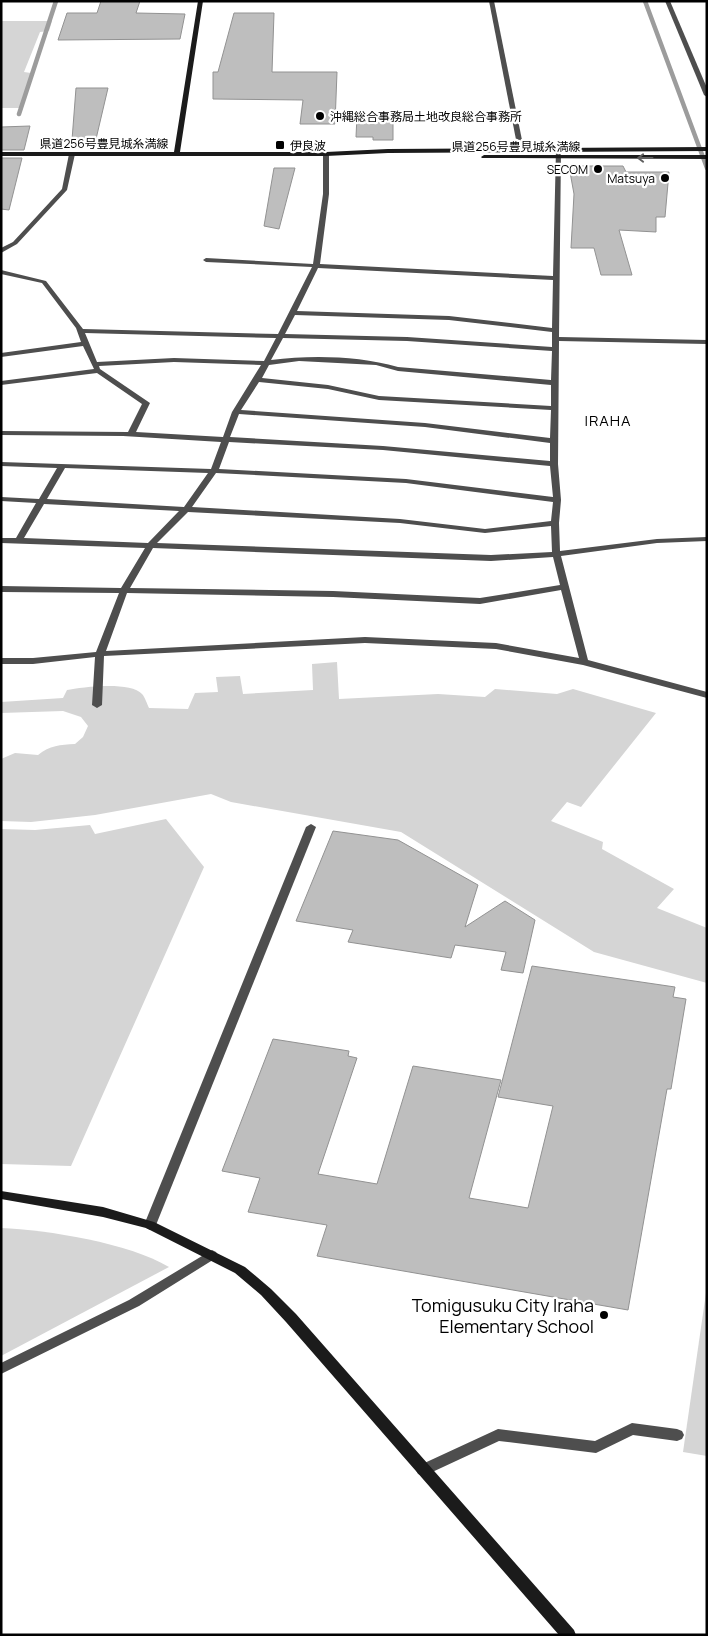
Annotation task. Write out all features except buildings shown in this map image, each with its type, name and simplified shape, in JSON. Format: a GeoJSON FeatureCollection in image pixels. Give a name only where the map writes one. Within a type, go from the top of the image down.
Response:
{"type":"FeatureCollection","features":[{"type":"Feature","properties":{"kind":"main road"},"geometry":{"type":"LineString","coordinates":[[176,154],[201,1]]}},
{"type":"Feature","properties":{"kind":"main road","name":"県道256号豊見城糸満線"},"geometry":{"type":"LineString","coordinates":[[1,154],[326,154],[388,151],[707,149]]}},
{"type":"Feature","properties":{"kind":"main road","name":"県道256号豊見城糸満線"},"geometry":{"type":"LineString","coordinates":[[326,154],[339,156],[558,158],[707,157]]}},
{"type":"Feature","properties":{"kind":"main road"},"geometry":{"type":"LineString","coordinates":[[1,1195],[104,1212],[150,1225],[212,1254],[240,1270],[266,1292],[569,1635]]}},
{"type":"Feature","properties":{"kind":"street"},"geometry":{"type":"LineString","coordinates":[[491,1],[521,150]]}},
{"type":"Feature","properties":{"kind":"street"},"geometry":{"type":"LineString","coordinates":[[667,1],[707,95]]}},
{"type":"Feature","properties":{"kind":"street"},"geometry":{"type":"LineString","coordinates":[[558,150],[554,442],[557,500],[555,523],[556,554],[584,662]]}},
{"type":"Feature","properties":{"kind":"street"},"geometry":{"type":"LineString","coordinates":[[1,251],[14,243],[65,189],[72,154]]}},
{"type":"Feature","properties":{"kind":"street"},"geometry":{"type":"LineString","coordinates":[[97,705],[100,654],[124,591],[151,545],[187,508],[214,472],[236,412],[258,380],[265,363],[294,313],[316,266],[326,194],[326,154]]}},
{"type":"Feature","properties":{"kind":"street"},"geometry":{"type":"LineString","coordinates":[[206,260],[387,271],[556,278]]}},
{"type":"Feature","properties":{"kind":"street"},"geometry":{"type":"LineString","coordinates":[[1,272],[44,282],[80,331],[97,368],[146,403],[131,434]]}},
{"type":"Feature","properties":{"kind":"street"},"geometry":{"type":"LineString","coordinates":[[294,313],[449,318],[556,330]]}},
{"type":"Feature","properties":{"kind":"street"},"geometry":{"type":"LineString","coordinates":[[80,331],[407,339],[555,349]]}},
{"type":"Feature","properties":{"kind":"street"},"geometry":{"type":"LineString","coordinates":[[556,339],[707,342]]}},
{"type":"Feature","properties":{"kind":"street"},"geometry":{"type":"LineString","coordinates":[[1,355],[86,343]]}},
{"type":"Feature","properties":{"kind":"street"},"geometry":{"type":"LineString","coordinates":[[1,382],[97,368],[174,360],[265,363],[299,360],[376,363],[398,369],[555,384]]}},
{"type":"Feature","properties":{"kind":"street"},"geometry":{"type":"LineString","coordinates":[[258,380],[328,387],[379,398],[555,408]]}},
{"type":"Feature","properties":{"kind":"street"},"geometry":{"type":"LineString","coordinates":[[236,412],[425,425],[554,442]]}},
{"type":"Feature","properties":{"kind":"street"},"geometry":{"type":"LineString","coordinates":[[1,433],[131,434],[383,448],[554,464]]}},
{"type":"Feature","properties":{"kind":"street"},"geometry":{"type":"LineString","coordinates":[[1,464],[406,481],[557,500]]}},
{"type":"Feature","properties":{"kind":"street"},"geometry":{"type":"LineString","coordinates":[[19,540],[62,466]]}},
{"type":"Feature","properties":{"kind":"street"},"geometry":{"type":"LineString","coordinates":[[1,499],[400,521],[485,531],[555,523]]}},
{"type":"Feature","properties":{"kind":"street"},"geometry":{"type":"LineString","coordinates":[[1,540],[491,558],[556,554],[657,540],[707,539]]}},
{"type":"Feature","properties":{"kind":"street"},"geometry":{"type":"LineString","coordinates":[[1,589],[213,594],[333,594],[480,601],[565,587]]}},
{"type":"Feature","properties":{"kind":"street"},"geometry":{"type":"LineString","coordinates":[[1,661],[33,661],[100,654],[365,640],[496,646],[584,662],[707,695]]}},
{"type":"Feature","properties":{"kind":"street"},"geometry":{"type":"LineString","coordinates":[[150,1225],[311,827]]}},
{"type":"Feature","properties":{"kind":"street"},"geometry":{"type":"LineString","coordinates":[[1,1369],[134,1303],[212,1254]]}},
{"type":"Feature","properties":{"kind":"street"},"geometry":{"type":"LineString","coordinates":[[423,1470],[498,1435],[596,1447],[632,1429],[677,1435]]}},
{"type":"Feature","properties":{"kind":"shaded area"},"geometry":{"type":"Polygon","coordinates":[[[1,21],[52,21],[49,31],[40,32],[24,72],[31,73],[20,108],[1,108],[1,21]]]}},
{"type":"Feature","properties":{"kind":"shaded area"},"geometry":{"type":"Polygon","coordinates":[[[337,662],[339,699],[438,694],[485,697],[495,689],[557,694],[573,689],[656,713],[581,807],[567,802],[551,821],[603,842],[602,849],[674,889],[657,908],[707,928],[707,983],[594,952],[401,832],[231,802],[211,794],[95,815],[31,822],[1,821],[1,759],[15,753],[38,755],[51,747],[75,744],[83,737],[88,726],[81,717],[63,711],[1,713],[1,702],[63,698],[67,690],[117,686],[136,690],[143,695],[149,708],[188,709],[195,693],[218,692],[216,677],[240,676],[243,694],[313,690],[312,664],[337,662]]]}},
{"type":"Feature","properties":{"kind":"shaded area"},"geometry":{"type":"Polygon","coordinates":[[[166,819],[204,867],[71,1166],[1,1164],[1,829],[35,830],[90,825],[95,834],[166,819]]]}},
{"type":"Feature","properties":{"kind":"shaded area"},"geometry":{"type":"Polygon","coordinates":[[[1,1228],[88,1239],[132,1251],[169,1267],[1,1356],[1,1228]]]}},
{"type":"Feature","properties":{"kind":"shaded area"},"geometry":{"type":"Polygon","coordinates":[[[707,1286],[707,1456],[683,1452],[707,1286]]]}},
{"type":"Feature","properties":{"kind":"waterway"},"geometry":{"type":"LineString","coordinates":[[19,114],[56,1]]}},
{"type":"Feature","properties":{"kind":"waterway"},"geometry":{"type":"LineString","coordinates":[[645,1],[707,168]]}},
{"type":"Feature","properties":{"kind":"place","name":"沖縄総合事務局土地改良総合事務所"},"geometry":{"type":"Point","coordinates":[320,116]}},
{"type":"Feature","properties":{"kind":"place","name":"伊良波"},"geometry":{"type":"Point","coordinates":[280,145]}},
{"type":"Feature","properties":{"kind":"place","name":"SECOM"},"geometry":{"type":"Point","coordinates":[598,169]}},
{"type":"Feature","properties":{"kind":"place","name":"Matsuya"},"geometry":{"type":"Point","coordinates":[665,178]}},
{"type":"Feature","properties":{"kind":"place","name":"Tomigusuku City Iraha Elementary School"},"geometry":{"type":"Point","coordinates":[604,1315]}},
{"type":"Feature","properties":{"kind":"district","name":"IRAHA"},"geometry":{"type":"Point","coordinates":[608,420]}}]}
